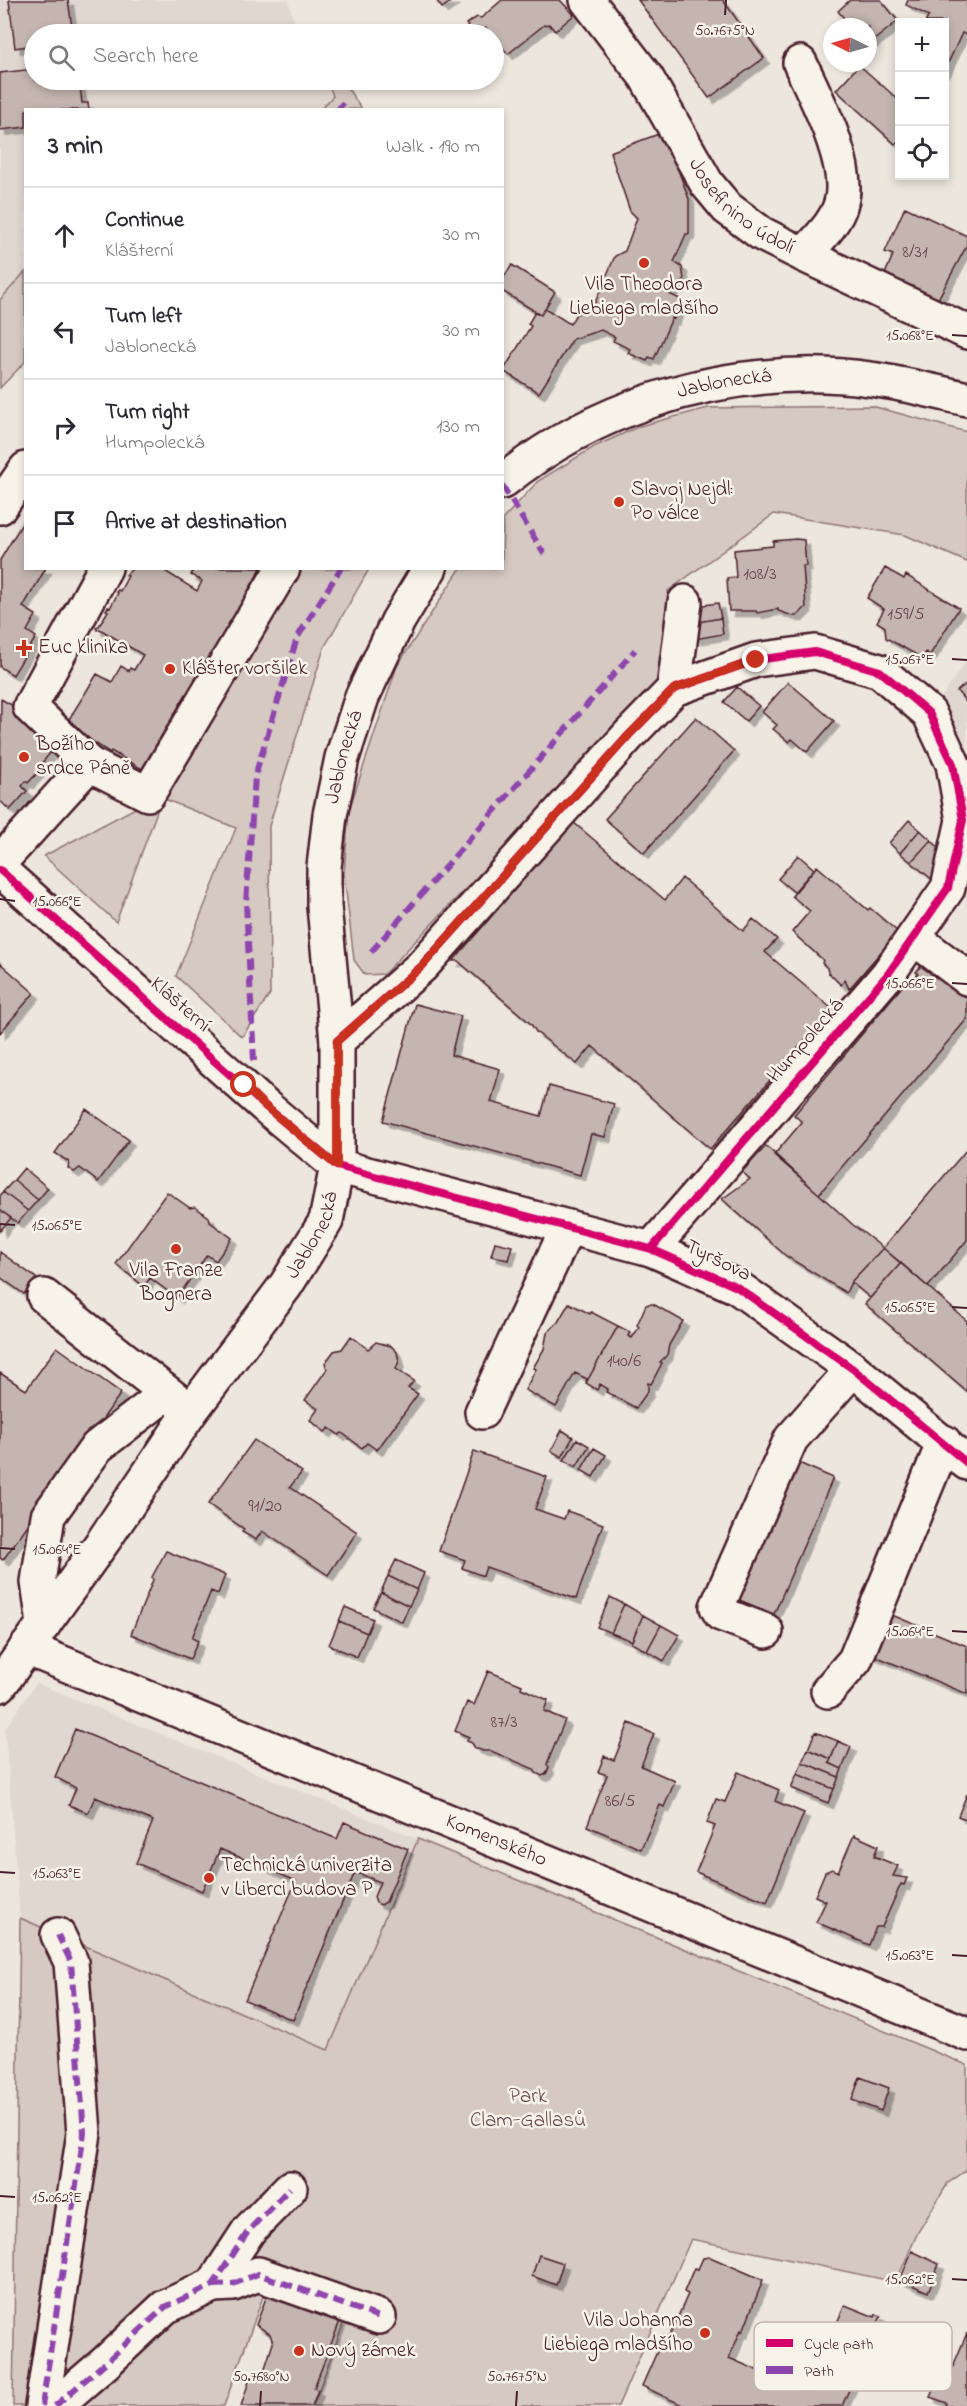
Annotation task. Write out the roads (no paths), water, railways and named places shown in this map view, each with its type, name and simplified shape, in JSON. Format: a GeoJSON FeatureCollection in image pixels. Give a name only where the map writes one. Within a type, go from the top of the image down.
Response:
{"type":"FeatureCollection","features":[{"type":"Feature","properties":{"kind":"street","name":"Josefinino údolí"},"geometry":{"type":"LineString","coordinates":[[587,0],[646,77],[707,184],[727,208],[762,234],[967,332]]}},
{"type":"Feature","properties":{"kind":"street"},"geometry":{"type":"LineString","coordinates":[[800,63],[839,156],[842,182],[842,202],[834,219],[804,255]]}},
{"type":"Feature","properties":{"kind":"street","name":"Jablonecká"},"geometry":{"type":"LineString","coordinates":[[504,481],[553,446],[603,419],[646,402],[713,383],[768,376],[825,375],[887,381],[967,399]]}},
{"type":"Feature","properties":{"kind":"street"},"geometry":{"type":"LineString","coordinates":[[0,507],[24,472]]}},
{"type":"Feature","properties":{"kind":"street"},"geometry":{"type":"LineString","coordinates":[[104,570],[30,707],[89,764],[148,794],[282,570]]}},
{"type":"Feature","properties":{"kind":"street","name":"Jablonecká"},"geometry":{"type":"LineString","coordinates":[[0,1685],[35,1636],[179,1402],[308,1253],[326,1221],[337,1166],[337,1041],[324,906],[324,867],[330,814],[342,758],[363,697],[398,621],[429,570]]}},
{"type":"Feature","properties":{"kind":"street"},"geometry":{"type":"LineString","coordinates":[[674,689],[685,602]]}},
{"type":"Feature","properties":{"kind":"street","name":"Humpolecká"},"geometry":{"type":"LineString","coordinates":[[337,1041],[422,966],[629,735],[674,689],[756,660],[815,652],[880,671],[929,713],[952,764],[964,808],[948,888],[888,974],[651,1249]]}},
{"type":"Feature","properties":{"kind":"street"},"geometry":{"type":"LineString","coordinates":[[0,862],[89,764]]}},
{"type":"Feature","properties":{"kind":"street","name":"Klášterní"},"geometry":{"type":"LineString","coordinates":[[0,870],[265,1106],[337,1166]]}},
{"type":"Feature","properties":{"kind":"street"},"geometry":{"type":"LineString","coordinates":[[914,938],[967,978]]}},
{"type":"Feature","properties":{"kind":"street","name":"Tyršova"},"geometry":{"type":"LineString","coordinates":[[337,1166],[651,1249],[737,1287],[853,1369],[955,1452]]}},
{"type":"Feature","properties":{"kind":"street"},"geometry":{"type":"LineString","coordinates":[[482,1412],[568,1227]]}},
{"type":"Feature","properties":{"kind":"street"},"geometry":{"type":"LineString","coordinates":[[35,1636],[38,1582],[48,1516],[97,1447],[179,1402],[44,1296]]}},
{"type":"Feature","properties":{"kind":"street"},"geometry":{"type":"LineString","coordinates":[[766,1631],[721,1614],[717,1608],[791,1439],[853,1369]]}},
{"type":"Feature","properties":{"kind":"street"},"geometry":{"type":"LineString","coordinates":[[828,1691],[855,1660],[955,1452]]}},
{"type":"Feature","properties":{"kind":"street","name":"Komenského"},"geometry":{"type":"LineString","coordinates":[[35,1636],[967,2034]]}},
{"type":"Feature","properties":{"kind":"street"},"geometry":{"type":"LineString","coordinates":[[42,2406],[84,2133],[71,1962],[58,1935]]}},
{"type":"Feature","properties":{"kind":"street"},"geometry":{"type":"LineString","coordinates":[[213,2286],[249,2230],[290,2188]]}},
{"type":"Feature","properties":{"kind":"street"},"geometry":{"type":"LineString","coordinates":[[55,2406],[165,2307],[213,2286],[233,2284],[258,2274],[379,2317]]}},
{"type":"Feature","properties":{"kind":"place","name":"Vila Theodora Liebiega mladšího"},"geometry":{"type":"Point","coordinates":[644,263]}},
{"type":"Feature","properties":{"kind":"place","name":"Slavoj Nejdl: Po válce"},"geometry":{"type":"Point","coordinates":[619,502]}},
{"type":"Feature","properties":{"kind":"place","name":"Euc klinika"},"geometry":{"type":"Point","coordinates":[24,648]}},
{"type":"Feature","properties":{"kind":"place","name":"Klášter voršilek"},"geometry":{"type":"Point","coordinates":[170,669]}},
{"type":"Feature","properties":{"kind":"place","name":"Božího srdce Páně"},"geometry":{"type":"Point","coordinates":[24,757]}},
{"type":"Feature","properties":{"kind":"place","name":"Vila Franze Bognera"},"geometry":{"type":"Point","coordinates":[176,1249]}},
{"type":"Feature","properties":{"kind":"place","name":"Technická univerzita v Liberci budova P"},"geometry":{"type":"Point","coordinates":[209,1878]}},
{"type":"Feature","properties":{"kind":"place","name":"Vila Johanna Liebiega mladšího"},"geometry":{"type":"Point","coordinates":[705,2333]}},
{"type":"Feature","properties":{"kind":"place","name":"Nový zámek"},"geometry":{"type":"Point","coordinates":[299,2351]}},
{"type":"Feature","properties":{"kind":"park label","name":"Park Clam-Gallasů"},"geometry":{"type":"Point","coordinates":[528,2109]}}]}
